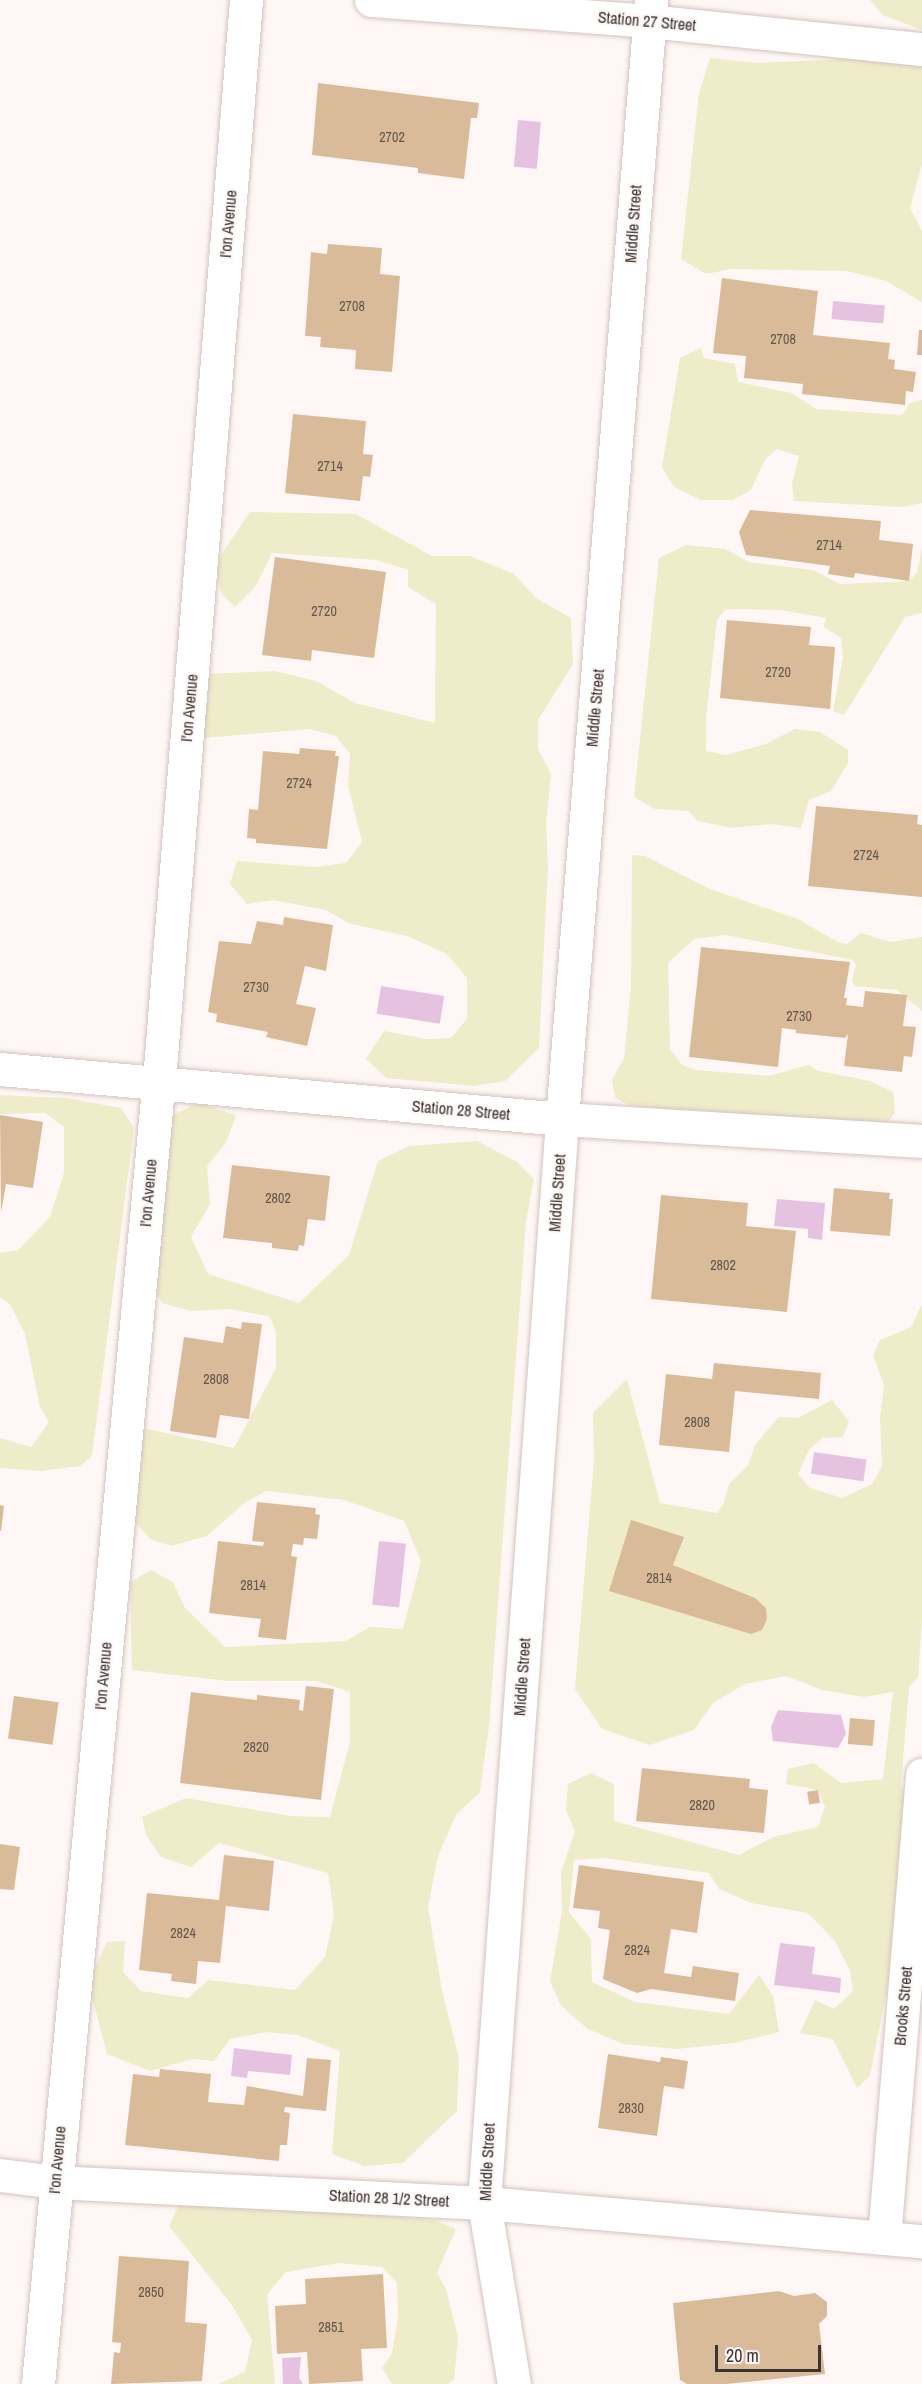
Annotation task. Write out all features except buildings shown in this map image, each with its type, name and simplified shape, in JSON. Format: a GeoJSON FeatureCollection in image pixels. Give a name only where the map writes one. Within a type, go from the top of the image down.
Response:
{"type":"FeatureCollection","features":[{"type":"Feature","properties":{"kind":"street","name":"I'on Avenue"},"geometry":{"type":"LineString","coordinates":[[38,2384],[158,1083],[246,0]]}},
{"type":"Feature","properties":{"kind":"street","name":"Station 27 Street"},"geometry":{"type":"LineString","coordinates":[[371,0],[650,10],[922,49]]}},
{"type":"Feature","properties":{"kind":"street","name":"Middle Street"},"geometry":{"type":"LineString","coordinates":[[514,2384],[484,2203],[562,1119],[650,10]]}},
{"type":"Feature","properties":{"kind":"street","name":"Station 28 Street"},"geometry":{"type":"LineString","coordinates":[[0,1069],[562,1119],[922,1142]]}},
{"type":"Feature","properties":{"kind":"street","name":"Brooks Street"},"geometry":{"type":"LineString","coordinates":[[884,2238],[922,1775]]}},
{"type":"Feature","properties":{"kind":"street","name":"Station 28 1/2 Street"},"geometry":{"type":"LineString","coordinates":[[0,2175],[55,2182],[484,2203],[922,2241]]}},
{"type":"Feature","properties":{"kind":"shaded area"},"geometry":{"type":"Polygon","coordinates":[[[870,0],[922,0],[922,30],[883,15],[870,0]]]}},
{"type":"Feature","properties":{"kind":"shaded area"},"geometry":{"type":"Polygon","coordinates":[[[710,58],[758,63],[870,58],[922,63],[922,164],[910,208],[922,231],[922,302],[886,281],[847,271],[731,269],[706,274],[681,259],[699,93],[710,58]]]}},
{"type":"Feature","properties":{"kind":"shaded area"},"geometry":{"type":"Polygon","coordinates":[[[518,120],[541,122],[537,169],[514,167],[518,120]]]}},
{"type":"Feature","properties":{"kind":"shaded area"},"geometry":{"type":"Polygon","coordinates":[[[833,301],[885,306],[883,323],[831,319],[833,301]]]}},
{"type":"Feature","properties":{"kind":"shaded area"},"geometry":{"type":"Polygon","coordinates":[[[701,348],[704,358],[735,364],[738,382],[792,393],[816,409],[902,415],[910,403],[922,400],[922,503],[901,507],[794,501],[792,484],[799,456],[776,449],[764,461],[751,490],[732,500],[701,500],[674,487],[662,467],[680,358],[701,348]]]}},
{"type":"Feature","properties":{"kind":"shaded area"},"geometry":{"type":"Polygon","coordinates":[[[250,512],[356,514],[432,556],[470,556],[514,574],[536,598],[571,618],[573,664],[538,720],[538,749],[551,774],[546,823],[548,866],[539,1048],[505,1081],[474,1086],[386,1078],[366,1059],[384,1031],[427,1039],[451,1038],[467,1019],[467,978],[447,954],[407,936],[348,923],[326,910],[273,900],[247,904],[230,884],[237,861],[315,867],[346,863],[362,842],[348,786],[350,754],[336,736],[310,729],[202,738],[207,674],[275,671],[316,681],[355,703],[435,723],[436,604],[408,587],[408,570],[377,560],[272,553],[256,586],[235,607],[222,595],[214,565],[250,512]]]}},
{"type":"Feature","properties":{"kind":"shaded area"},"geometry":{"type":"Polygon","coordinates":[[[686,545],[725,549],[749,562],[813,570],[840,584],[909,581],[917,573],[922,547],[922,613],[905,617],[844,715],[833,711],[843,657],[841,638],[824,627],[826,618],[781,610],[726,609],[717,620],[706,718],[706,751],[726,755],[766,744],[795,729],[820,732],[848,750],[848,763],[831,791],[809,800],[801,828],[771,824],[732,828],[698,821],[688,811],[655,809],[634,797],[659,558],[686,545]]]}},
{"type":"Feature","properties":{"kind":"shaded area"},"geometry":{"type":"Polygon","coordinates":[[[632,855],[645,856],[710,889],[798,919],[838,942],[847,944],[861,933],[890,942],[922,937],[922,1011],[897,990],[855,986],[852,981],[856,965],[853,960],[726,935],[694,939],[668,963],[670,1049],[682,1065],[696,1070],[769,1076],[808,1065],[819,1071],[870,1081],[893,1092],[895,1113],[886,1124],[791,1122],[629,1105],[615,1098],[612,1080],[624,1058],[631,987],[632,855]]]}},
{"type":"Feature","properties":{"kind":"shaded area"},"geometry":{"type":"Polygon","coordinates":[[[381,986],[444,996],[440,1024],[377,1014],[381,986]]]}},
{"type":"Feature","properties":{"kind":"shaded area"},"geometry":{"type":"Polygon","coordinates":[[[0,1095],[67,1098],[121,1108],[134,1128],[92,1456],[80,1466],[41,1471],[0,1468],[0,1438],[31,1447],[49,1422],[40,1407],[25,1334],[10,1304],[0,1298],[0,1253],[18,1250],[50,1217],[64,1173],[64,1127],[45,1113],[0,1114],[0,1095]]]}},
{"type":"Feature","properties":{"kind":"shaded area"},"geometry":{"type":"Polygon","coordinates":[[[198,1103],[236,1115],[226,1143],[207,1166],[210,1204],[191,1237],[208,1274],[299,1303],[349,1255],[378,1161],[409,1146],[477,1141],[517,1162],[534,1179],[526,1221],[489,1726],[480,1792],[456,1815],[438,1856],[428,1907],[442,1991],[459,2058],[457,2111],[403,2163],[364,2166],[332,2154],[340,2051],[298,2035],[267,2032],[230,2039],[214,2061],[193,2059],[150,2071],[107,2054],[88,1982],[107,1942],[125,1941],[123,1972],[141,1991],[188,1998],[208,1980],[295,1990],[325,1957],[334,1915],[328,1873],[219,1843],[191,1867],[161,1857],[146,1835],[142,1817],[186,1798],[290,1816],[330,1817],[350,1742],[350,1692],[316,1681],[228,1681],[132,1670],[130,1582],[151,1570],[173,1582],[185,1608],[225,1647],[346,1641],[370,1627],[403,1629],[421,1561],[404,1521],[344,1500],[266,1491],[243,1504],[207,1536],[171,1546],[150,1539],[134,1521],[143,1428],[234,1448],[276,1368],[276,1331],[269,1316],[229,1309],[190,1311],[162,1303],[148,1278],[169,1117],[198,1103]]]}},
{"type":"Feature","properties":{"kind":"shaded area"},"geometry":{"type":"Polygon","coordinates":[[[777,1199],[825,1203],[822,1240],[808,1238],[808,1229],[774,1226],[777,1199]]]}},
{"type":"Feature","properties":{"kind":"shaded area"},"geometry":{"type":"Polygon","coordinates":[[[922,1304],[922,1619],[918,1677],[909,1687],[901,1784],[909,1808],[894,1953],[870,2076],[857,2088],[833,2039],[800,2033],[815,2000],[834,2009],[853,1991],[850,1971],[835,1941],[808,1913],[751,1903],[719,1889],[709,1873],[604,1858],[574,1860],[569,1912],[591,1939],[592,1982],[635,2002],[729,2014],[759,1975],[773,1996],[779,2032],[734,2043],[676,2049],[623,2044],[588,2029],[561,2006],[550,1981],[562,1912],[561,1872],[575,1831],[566,1810],[568,1784],[591,1773],[614,1784],[614,1821],[739,1855],[773,1837],[818,1827],[825,1807],[818,1790],[786,1784],[788,1769],[814,1763],[841,1783],[883,1779],[893,1692],[864,1697],[822,1690],[786,1676],[745,1684],[713,1703],[694,1730],[650,1745],[602,1729],[575,1689],[594,1460],[593,1413],[627,1379],[660,1503],[717,1513],[724,1503],[729,1484],[748,1465],[755,1445],[779,1417],[798,1418],[832,1400],[849,1421],[843,1437],[822,1438],[809,1450],[798,1474],[810,1488],[842,1498],[872,1484],[882,1466],[880,1417],[884,1385],[873,1355],[880,1340],[911,1327],[922,1304]]]}},
{"type":"Feature","properties":{"kind":"shaded area"},"geometry":{"type":"Polygon","coordinates":[[[814,1452],[866,1459],[863,1481],[811,1474],[814,1452]]]}},
{"type":"Feature","properties":{"kind":"shaded area"},"geometry":{"type":"Polygon","coordinates":[[[379,1541],[406,1544],[399,1607],[372,1605],[379,1541]]]}},
{"type":"Feature","properties":{"kind":"shaded area"},"geometry":{"type":"Polygon","coordinates":[[[778,1710],[841,1715],[846,1734],[838,1748],[773,1741],[771,1727],[778,1710]]]}},
{"type":"Feature","properties":{"kind":"shaded area"},"geometry":{"type":"Polygon","coordinates":[[[780,1943],[815,1947],[812,1974],[841,1978],[840,1993],[774,1985],[780,1943]]]}},
{"type":"Feature","properties":{"kind":"shaded area"},"geometry":{"type":"Polygon","coordinates":[[[234,2048],[292,2055],[290,2075],[248,2071],[247,2078],[231,2076],[234,2048]]]}},
{"type":"Feature","properties":{"kind":"shaded area"},"geometry":{"type":"Polygon","coordinates":[[[182,2198],[434,2220],[456,2229],[437,2273],[446,2289],[458,2337],[454,2380],[447,2384],[392,2384],[382,2368],[392,2353],[398,2318],[397,2283],[382,2267],[339,2263],[286,2272],[267,2294],[275,2384],[218,2384],[245,2372],[252,2340],[232,2305],[169,2226],[182,2198]]]}},
{"type":"Feature","properties":{"kind":"shaded area"},"geometry":{"type":"Polygon","coordinates":[[[301,2357],[299,2378],[303,2384],[283,2384],[282,2358],[301,2357]]]}}]}
